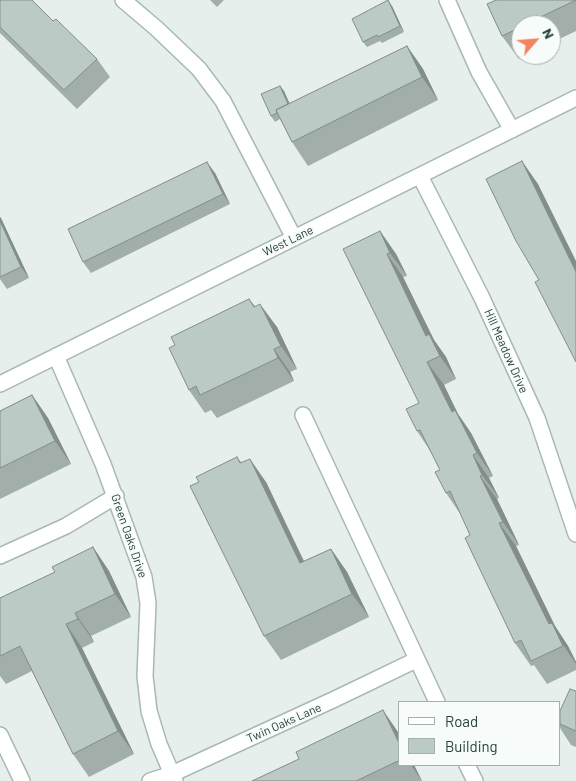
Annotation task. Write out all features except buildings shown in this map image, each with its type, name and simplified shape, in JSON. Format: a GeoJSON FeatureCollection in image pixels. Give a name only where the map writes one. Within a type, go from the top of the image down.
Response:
{"type":"FeatureCollection","features":[{"type":"Feature","properties":{"kind":"street"},"geometry":{"type":"LineString","coordinates":[[123,0],[199,69],[223,101],[294,238]]}},
{"type":"Feature","properties":{"kind":"street"},"geometry":{"type":"LineString","coordinates":[[447,0],[479,72],[512,130]]}},
{"type":"Feature","properties":{"kind":"street","name":"West Lane"},"geometry":{"type":"LineString","coordinates":[[0,384],[576,98]]}},
{"type":"Feature","properties":{"kind":"street","name":"Hill Meadow Drive"},"geometry":{"type":"LineString","coordinates":[[420,176],[482,298],[537,418],[576,534]]}},
{"type":"Feature","properties":{"kind":"street","name":"Green Oaks Drive"},"geometry":{"type":"LineString","coordinates":[[56,356],[116,496],[144,577],[148,602],[145,676],[149,711],[159,744],[173,777]]}},
{"type":"Feature","properties":{"kind":"street"},"geometry":{"type":"LineString","coordinates":[[303,415],[436,701]]}},
{"type":"Feature","properties":{"kind":"street"},"geometry":{"type":"LineString","coordinates":[[0,556],[66,526],[116,496]]}},
{"type":"Feature","properties":{"kind":"street","name":"Twin Oaks Lane"},"geometry":{"type":"LineString","coordinates":[[150,781],[173,777],[416,660]]}},
{"type":"Feature","properties":{"kind":"street"},"geometry":{"type":"LineString","coordinates":[[0,736],[22,781]]}},
{"type":"Feature","properties":{"kind":"street"},"geometry":{"type":"LineString","coordinates":[[468,766],[475,781]]}}]}
